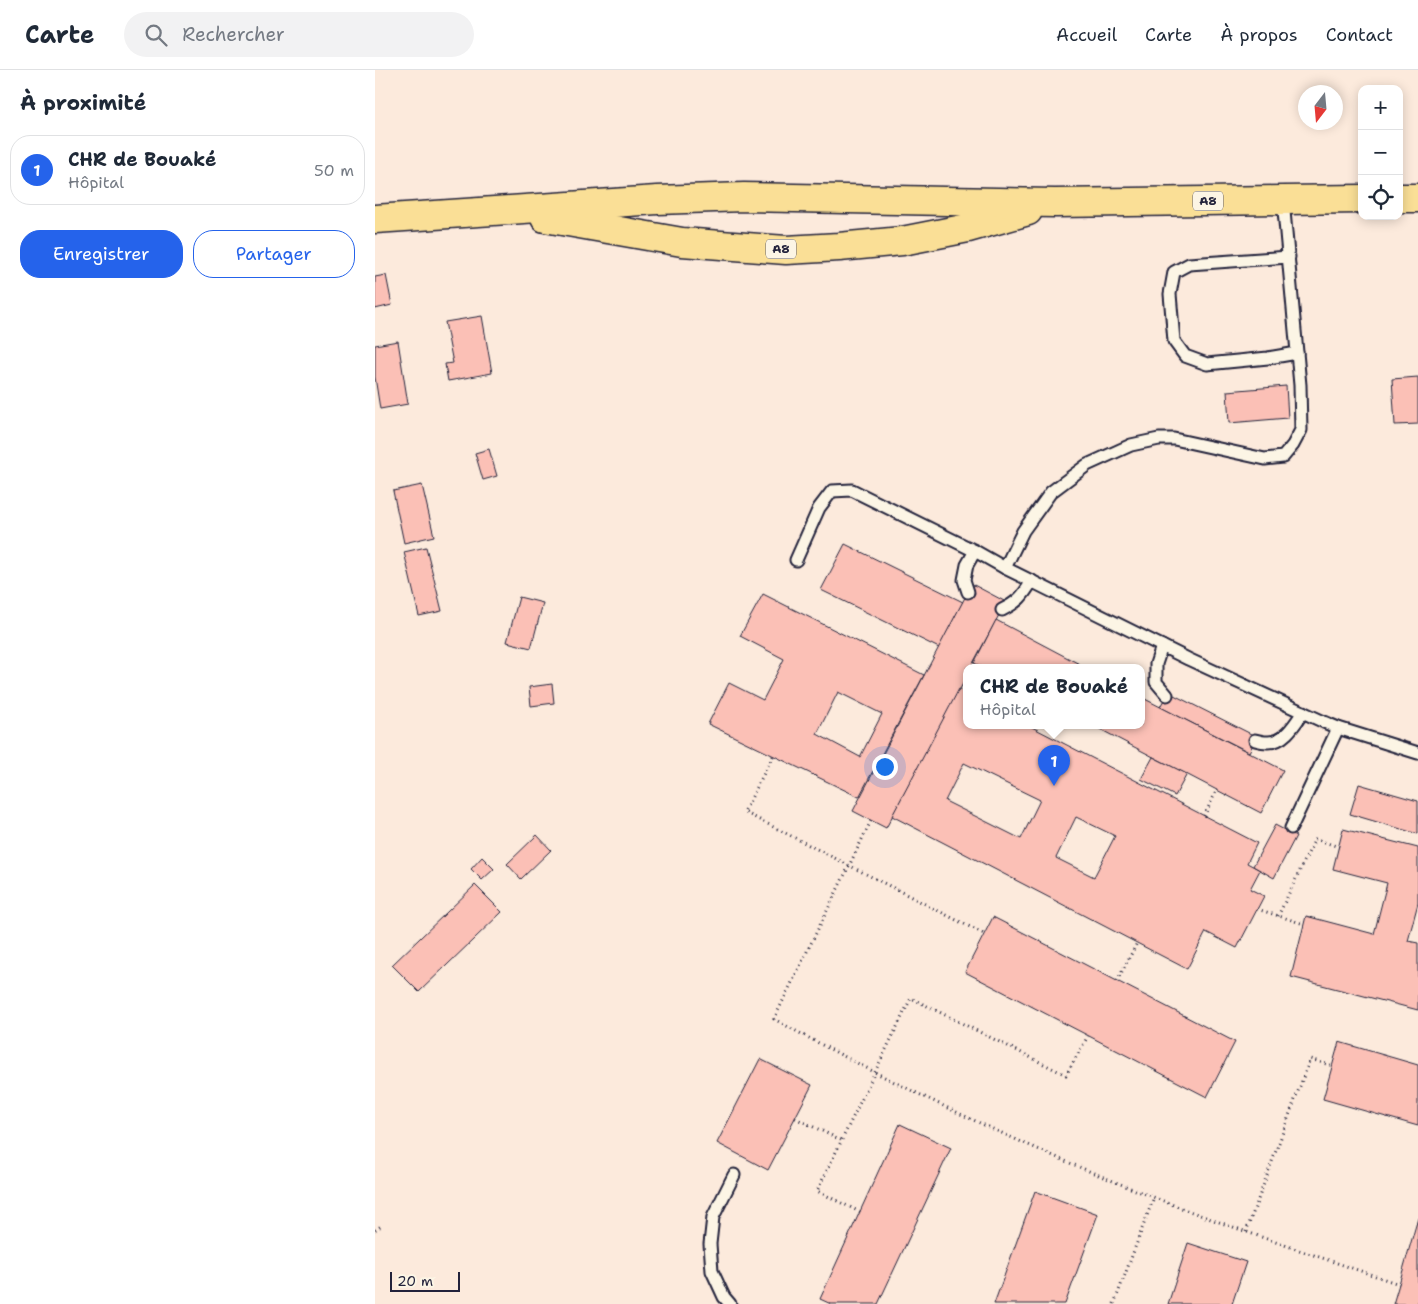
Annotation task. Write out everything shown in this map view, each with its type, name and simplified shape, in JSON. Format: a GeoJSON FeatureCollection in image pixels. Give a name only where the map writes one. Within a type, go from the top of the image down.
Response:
{"type":"FeatureCollection","features":[{"type":"Feature","properties":{"kind":"main road","name":"A8"},"geometry":{"type":"LineString","coordinates":[[375,219],[657,200],[744,197],[1055,203],[1358,199]]}},
{"type":"Feature","properties":{"kind":"main road"},"geometry":{"type":"LineString","coordinates":[[1403,198],[1418,198]]}},
{"type":"Feature","properties":{"kind":"main road","name":"A8"},"geometry":{"type":"LineString","coordinates":[[505,210],[681,242],[786,250],[902,241],[968,228],[1055,203]]}},
{"type":"Feature","properties":{"kind":"lane"},"geometry":{"type":"LineString","coordinates":[[1005,568],[1023,531],[1051,492],[1087,465],[1131,444],[1159,439],[1174,439],[1265,459],[1283,457],[1293,445],[1301,430],[1300,385],[1283,200]]}},
{"type":"Feature","properties":{"kind":"lane"},"geometry":{"type":"LineString","coordinates":[[1289,257],[1189,264],[1174,272],[1170,294],[1174,341],[1185,356],[1207,364],[1297,353]]}},
{"type":"Feature","properties":{"kind":"lane"},"geometry":{"type":"LineString","coordinates":[[796,560],[823,502],[833,491],[852,490],[1162,646],[1303,712],[1338,728],[1418,753]]}},
{"type":"Feature","properties":{"kind":"lane"},"geometry":{"type":"LineString","coordinates":[[968,592],[964,580],[967,566],[975,551]]}},
{"type":"Feature","properties":{"kind":"lane"},"geometry":{"type":"LineString","coordinates":[[1002,610],[1022,597],[1032,581]]}},
{"type":"Feature","properties":{"kind":"lane"},"geometry":{"type":"LineString","coordinates":[[1162,646],[1156,664],[1156,682],[1167,695]]}},
{"type":"Feature","properties":{"kind":"lane"},"geometry":{"type":"LineString","coordinates":[[1255,740],[1269,743],[1279,739],[1290,731],[1303,712]]}},
{"type":"Feature","properties":{"kind":"lane"},"geometry":{"type":"LineString","coordinates":[[1291,828],[1338,728]]}},
{"type":"Feature","properties":{"kind":"lane"},"geometry":{"type":"LineString","coordinates":[[730,1304],[724,1297],[712,1271],[709,1244],[713,1217],[735,1175]]}},
{"type":"Feature","properties":{"kind":"path"},"geometry":{"type":"LineString","coordinates":[[773,756],[744,812],[984,934]]}},
{"type":"Feature","properties":{"kind":"path"},"geometry":{"type":"LineString","coordinates":[[1204,816],[1217,790]]}},
{"type":"Feature","properties":{"kind":"path"},"geometry":{"type":"LineString","coordinates":[[871,821],[774,1019],[875,1072],[983,1124],[1073,1164],[1246,1232],[1399,1284]]}},
{"type":"Feature","properties":{"kind":"path"},"geometry":{"type":"LineString","coordinates":[[1278,916],[1315,839],[1339,847]]}},
{"type":"Feature","properties":{"kind":"path"},"geometry":{"type":"LineString","coordinates":[[1257,909],[1304,924]]}},
{"type":"Feature","properties":{"kind":"path"},"geometry":{"type":"LineString","coordinates":[[1117,981],[1137,943]]}},
{"type":"Feature","properties":{"kind":"path"},"geometry":{"type":"LineString","coordinates":[[860,1212],[817,1191],[911,998],[1066,1075],[1088,1036]]}},
{"type":"Feature","properties":{"kind":"path"},"geometry":{"type":"LineString","coordinates":[[1246,1232],[1310,1059],[1333,1066]]}},
{"type":"Feature","properties":{"kind":"path"},"geometry":{"type":"LineString","coordinates":[[795,1118],[841,1140]]}},
{"type":"Feature","properties":{"kind":"path"},"geometry":{"type":"LineString","coordinates":[[1114,1304],[1154,1197]]}},
{"type":"Feature","properties":{"kind":"path"},"geometry":{"type":"LineString","coordinates":[[375,1230],[381,1226]]}},
{"type":"Feature","properties":{"kind":"building"},"geometry":{"type":"Polygon","coordinates":[[[386,275],[392,305],[375,309],[375,277],[386,275]]]}},
{"type":"Feature","properties":{"kind":"building"},"geometry":{"type":"Polygon","coordinates":[[[482,316],[492,373],[448,381],[445,364],[453,363],[445,322],[482,316]]]}},
{"type":"Feature","properties":{"kind":"building"},"geometry":{"type":"Polygon","coordinates":[[[398,341],[408,404],[380,409],[375,377],[375,345],[398,341]]]}},
{"type":"Feature","properties":{"kind":"building"},"geometry":{"type":"Polygon","coordinates":[[[1418,377],[1418,424],[1395,425],[1392,379],[1418,377]]]}},
{"type":"Feature","properties":{"kind":"building"},"geometry":{"type":"Polygon","coordinates":[[[1286,386],[1288,418],[1229,423],[1227,391],[1286,386]]]}},
{"type":"Feature","properties":{"kind":"building"},"geometry":{"type":"Polygon","coordinates":[[[489,449],[497,476],[483,480],[475,453],[489,449]]]}},
{"type":"Feature","properties":{"kind":"building"},"geometry":{"type":"Polygon","coordinates":[[[422,485],[434,536],[404,543],[393,491],[422,485]]]}},
{"type":"Feature","properties":{"kind":"building"},"geometry":{"type":"Polygon","coordinates":[[[845,544],[963,602],[939,648],[821,590],[845,544]]]}},
{"type":"Feature","properties":{"kind":"building"},"geometry":{"type":"Polygon","coordinates":[[[426,547],[442,611],[419,616],[404,552],[426,547]]]}},
{"type":"Feature","properties":{"kind":"building"},"geometry":{"type":"Polygon","coordinates":[[[972,584],[1006,602],[973,664],[963,664],[963,684],[886,828],[853,811],[972,584]]]}},
{"type":"Feature","properties":{"kind":"building"},"geometry":{"type":"Polygon","coordinates":[[[763,594],[924,675],[859,797],[708,724],[729,683],[763,700],[784,659],[740,636],[763,594]],[[838,692],[817,734],[860,757],[882,714],[838,692]]]}},
{"type":"Feature","properties":{"kind":"building"},"geometry":{"type":"Polygon","coordinates":[[[519,597],[543,603],[531,648],[507,642],[519,597]]]}},
{"type":"Feature","properties":{"kind":"building"},"geometry":{"type":"Polygon","coordinates":[[[996,620],[1079,664],[976,664],[974,663],[996,620]]]}},
{"type":"Feature","properties":{"kind":"building"},"geometry":{"type":"Polygon","coordinates":[[[552,684],[554,703],[531,706],[529,687],[552,684]]]}},
{"type":"Feature","properties":{"kind":"building"},"geometry":{"type":"Polygon","coordinates":[[[959,689],[963,691],[963,729],[1036,729],[1257,843],[1247,863],[1260,870],[1250,889],[1264,896],[1237,948],[1206,932],[1187,969],[892,816],[959,689]],[[964,763],[945,801],[1021,839],[1040,800],[964,763]],[[1076,817],[1056,858],[1094,877],[1115,836],[1076,817]]]}},
{"type":"Feature","properties":{"kind":"building"},"geometry":{"type":"Polygon","coordinates":[[[1168,692],[1257,737],[1249,752],[1160,707],[1168,692]]]}},
{"type":"Feature","properties":{"kind":"building"},"geometry":{"type":"Polygon","coordinates":[[[1145,699],[1283,770],[1261,813],[1100,729],[1145,729],[1145,699]]]}},
{"type":"Feature","properties":{"kind":"building"},"geometry":{"type":"Polygon","coordinates":[[[1153,757],[1187,774],[1175,796],[1141,779],[1153,757]]]}},
{"type":"Feature","properties":{"kind":"building"},"geometry":{"type":"Polygon","coordinates":[[[1359,784],[1418,801],[1418,834],[1350,814],[1359,784]]]}},
{"type":"Feature","properties":{"kind":"building"},"geometry":{"type":"Polygon","coordinates":[[[1275,825],[1296,836],[1274,878],[1253,866],[1275,825]]]}},
{"type":"Feature","properties":{"kind":"building"},"geometry":{"type":"Polygon","coordinates":[[[1343,829],[1418,848],[1418,903],[1408,941],[1418,943],[1418,1010],[1291,977],[1306,916],[1374,934],[1387,883],[1333,869],[1343,829]]]}},
{"type":"Feature","properties":{"kind":"building"},"geometry":{"type":"Polygon","coordinates":[[[537,835],[551,850],[521,879],[507,864],[537,835]]]}},
{"type":"Feature","properties":{"kind":"building"},"geometry":{"type":"Polygon","coordinates":[[[482,857],[494,869],[482,880],[471,869],[482,857]]]}},
{"type":"Feature","properties":{"kind":"building"},"geometry":{"type":"Polygon","coordinates":[[[475,885],[502,912],[419,992],[392,965],[475,885]]]}},
{"type":"Feature","properties":{"kind":"building"},"geometry":{"type":"Polygon","coordinates":[[[993,917],[1235,1042],[1207,1097],[965,972],[993,917]]]}},
{"type":"Feature","properties":{"kind":"building"},"geometry":{"type":"Polygon","coordinates":[[[1339,1042],[1418,1065],[1418,1126],[1323,1099],[1339,1042]]]}},
{"type":"Feature","properties":{"kind":"building"},"geometry":{"type":"Polygon","coordinates":[[[760,1059],[812,1085],[768,1170],[717,1143],[760,1059]]]}},
{"type":"Feature","properties":{"kind":"building"},"geometry":{"type":"Polygon","coordinates":[[[900,1124],[951,1148],[878,1304],[831,1304],[820,1299],[900,1124]]]}},
{"type":"Feature","properties":{"kind":"building"},"geometry":{"type":"Polygon","coordinates":[[[1035,1191],[1098,1214],[1065,1304],[994,1304],[1035,1191]]]}},
{"type":"Feature","properties":{"kind":"building"},"geometry":{"type":"Polygon","coordinates":[[[1418,1218],[1418,1304],[1393,1304],[1399,1284],[1418,1218]]]}},
{"type":"Feature","properties":{"kind":"building"},"geometry":{"type":"Polygon","coordinates":[[[1188,1243],[1246,1262],[1232,1304],[1168,1304],[1188,1243]]]}},
{"type":"Feature","properties":{"kind":"place","name":"CHR de Bouaké"},"geometry":{"type":"Point","coordinates":[1054,786]}}]}
